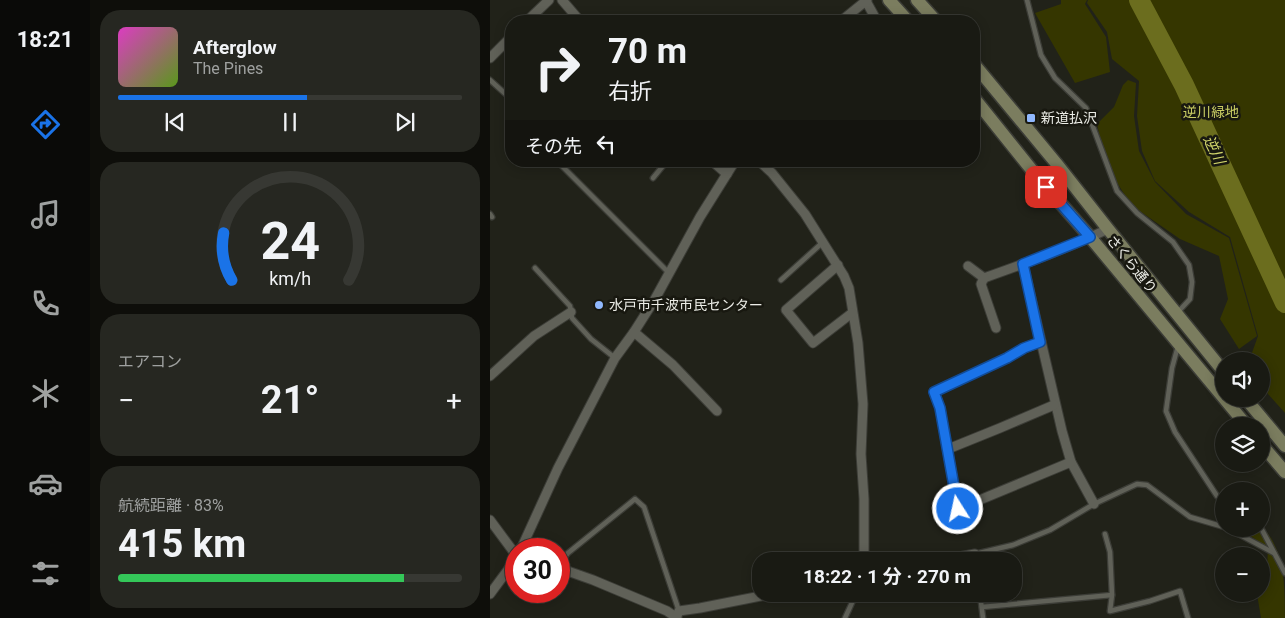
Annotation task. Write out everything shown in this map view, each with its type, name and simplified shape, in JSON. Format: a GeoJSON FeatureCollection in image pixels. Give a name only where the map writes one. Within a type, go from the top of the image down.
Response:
{"type":"FeatureCollection","features":[{"type":"Feature","properties":{"kind":"street"},"geometry":{"type":"LineString","coordinates":[[533,15],[549,0]]}},
{"type":"Feature","properties":{"kind":"street"},"geometry":{"type":"LineString","coordinates":[[562,0],[575,15]]}},
{"type":"Feature","properties":{"kind":"street"},"geometry":{"type":"LineString","coordinates":[[848,15],[866,0],[874,15]]}},
{"type":"Feature","properties":{"kind":"street"},"geometry":{"type":"LineString","coordinates":[[889,0],[903,15]]}},
{"type":"Feature","properties":{"kind":"street"},"geometry":{"type":"LineString","coordinates":[[917,0],[931,15]]}},
{"type":"Feature","properties":{"kind":"street"},"geometry":{"type":"LineString","coordinates":[[490,58],[505,43]]}},
{"type":"Feature","properties":{"kind":"street","name":"さくら通り"},"geometry":{"type":"LineString","coordinates":[[980,71],[1215,361]]}},
{"type":"Feature","properties":{"kind":"street","name":"さくら通り"},"geometry":{"type":"LineString","coordinates":[[980,105],[1239,417]]}},
{"type":"Feature","properties":{"kind":"street"},"geometry":{"type":"LineString","coordinates":[[719,167],[727,174]]}},
{"type":"Feature","properties":{"kind":"street"},"geometry":{"type":"LineString","coordinates":[[526,538],[558,468],[614,358],[634,332],[655,299],[700,217],[731,167]]}},
{"type":"Feature","properties":{"kind":"street"},"geometry":{"type":"LineString","coordinates":[[766,167],[805,214],[838,265],[849,288],[858,343],[863,404],[861,454],[864,499],[864,552]]}},
{"type":"Feature","properties":{"kind":"street"},"geometry":{"type":"LineString","coordinates":[[996,328],[981,284],[984,278],[1108,229]]}},
{"type":"Feature","properties":{"kind":"street"},"geometry":{"type":"LineString","coordinates":[[1023,264],[1054,404],[1072,462],[1094,504]]}},
{"type":"Feature","properties":{"kind":"street"},"geometry":{"type":"LineString","coordinates":[[838,265],[786,310],[813,343],[852,313]]}},
{"type":"Feature","properties":{"kind":"street"},"geometry":{"type":"LineString","coordinates":[[968,266],[984,278]]}},
{"type":"Feature","properties":{"kind":"street"},"geometry":{"type":"LineString","coordinates":[[490,376],[534,336],[571,312]]}},
{"type":"Feature","properties":{"kind":"street"},"geometry":{"type":"LineString","coordinates":[[634,332],[673,365],[717,411]]}},
{"type":"Feature","properties":{"kind":"street"},"geometry":{"type":"LineString","coordinates":[[1040,342],[934,392],[940,408],[958,509],[1072,462]]}},
{"type":"Feature","properties":{"kind":"street"},"geometry":{"type":"LineString","coordinates":[[948,449],[1054,404]]}},
{"type":"Feature","properties":{"kind":"street"},"geometry":{"type":"LineString","coordinates":[[1253,407],[1285,446]]}},
{"type":"Feature","properties":{"kind":"street"},"geometry":{"type":"LineString","coordinates":[[1270,454],[1285,472]]}},
{"type":"Feature","properties":{"kind":"street"},"geometry":{"type":"LineString","coordinates":[[490,520],[505,540]]}},
{"type":"Feature","properties":{"kind":"street"},"geometry":{"type":"LineString","coordinates":[[570,572],[677,616],[700,608],[752,598]]}},
{"type":"Feature","properties":{"kind":"street"},"geometry":{"type":"LineString","coordinates":[[490,594],[505,574]]}},
{"type":"Feature","properties":{"kind":"lane"},"geometry":{"type":"LineString","coordinates":[[1027,0],[1041,56],[1054,78],[1086,108],[1117,190],[1137,213],[1174,242],[1190,265],[1192,282],[1190,299],[1176,314]]}},
{"type":"Feature","properties":{"kind":"lane"},"geometry":{"type":"LineString","coordinates":[[490,80],[505,94]]}},
{"type":"Feature","properties":{"kind":"lane"},"geometry":{"type":"LineString","coordinates":[[563,167],[669,273]]}},
{"type":"Feature","properties":{"kind":"lane"},"geometry":{"type":"LineString","coordinates":[[653,178],[662,167]]}},
{"type":"Feature","properties":{"kind":"lane"},"geometry":{"type":"LineString","coordinates":[[781,280],[824,242]]}},
{"type":"Feature","properties":{"kind":"lane"},"geometry":{"type":"LineString","coordinates":[[535,268],[570,306],[572,318],[591,339],[614,358]]}},
{"type":"Feature","properties":{"kind":"lane"},"geometry":{"type":"LineString","coordinates":[[1179,345],[1172,368],[1166,412],[1175,432],[1215,493]]}},
{"type":"Feature","properties":{"kind":"lane"},"geometry":{"type":"LineString","coordinates":[[993,552],[1050,530],[1094,504],[1137,484],[1147,485],[1190,517],[1215,524]]}},
{"type":"Feature","properties":{"kind":"lane"},"geometry":{"type":"LineString","coordinates":[[570,551],[635,500],[644,507],[677,616]]}},
{"type":"Feature","properties":{"kind":"lane"},"geometry":{"type":"LineString","coordinates":[[1105,534],[1110,552],[1112,595],[1110,611],[1180,591],[1188,618]]}},
{"type":"Feature","properties":{"kind":"lane"},"geometry":{"type":"LineString","coordinates":[[1245,537],[1274,553]]}},
{"type":"Feature","properties":{"kind":"lane"},"geometry":{"type":"LineString","coordinates":[[1266,537],[1285,573]]}},
{"type":"Feature","properties":{"kind":"lane"},"geometry":{"type":"LineString","coordinates":[[982,607],[1112,595]]}},
{"type":"Feature","properties":{"kind":"lane"},"geometry":{"type":"LineString","coordinates":[[845,618],[852,602]]}},
{"type":"Feature","properties":{"kind":"lane"},"geometry":{"type":"LineString","coordinates":[[981,602],[983,618]]}},
{"type":"Feature","properties":{"kind":"green space"},"geometry":{"type":"Polygon","coordinates":[[[1061,0],[1087,0],[1085,4],[1106,37],[1110,72],[1075,83],[1035,13],[1061,4],[1061,0]]]}},
{"type":"Feature","properties":{"kind":"green space","name":"逆川緑地"},"geometry":{"type":"Polygon","coordinates":[[[1088,0],[1285,0],[1285,413],[1270,396],[1270,352],[1252,352],[1258,336],[1230,237],[1189,212],[1155,181],[1142,151],[1137,116],[1139,81],[1112,59],[1107,32],[1087,3],[1088,0]]]}},
{"type":"Feature","properties":{"kind":"green space"},"geometry":{"type":"Polygon","coordinates":[[[1128,80],[1136,83],[1134,116],[1139,151],[1155,182],[1186,214],[1229,238],[1257,336],[1239,349],[1220,319],[1228,299],[1219,256],[1180,239],[1131,205],[1106,165],[1097,124],[1114,107],[1123,85],[1128,80]]]}},
{"type":"Feature","properties":{"kind":"green space"},"geometry":{"type":"Polygon","coordinates":[[[1252,537],[1270,537],[1275,545],[1284,581],[1285,618],[1261,618],[1258,602],[1270,602],[1270,547],[1267,547],[1252,537]]]}},
{"type":"Feature","properties":{"kind":"waterway","name":"逆川"},"geometry":{"type":"LineString","coordinates":[[1139,0],[1184,85],[1285,303]]}},
{"type":"Feature","properties":{"kind":"place","name":"新道払沢"},"geometry":{"type":"Point","coordinates":[1031,118]}},
{"type":"Feature","properties":{"kind":"place","name":"水戸市千波市民センター"},"geometry":{"type":"Point","coordinates":[599,305]}},
{"type":"Feature","properties":{"kind":"route"},"geometry":{"type":"LineString","coordinates":[[958,509],[940,408],[934,392],[1040,342],[1023,264],[1090,237],[1046,187]]}}]}
